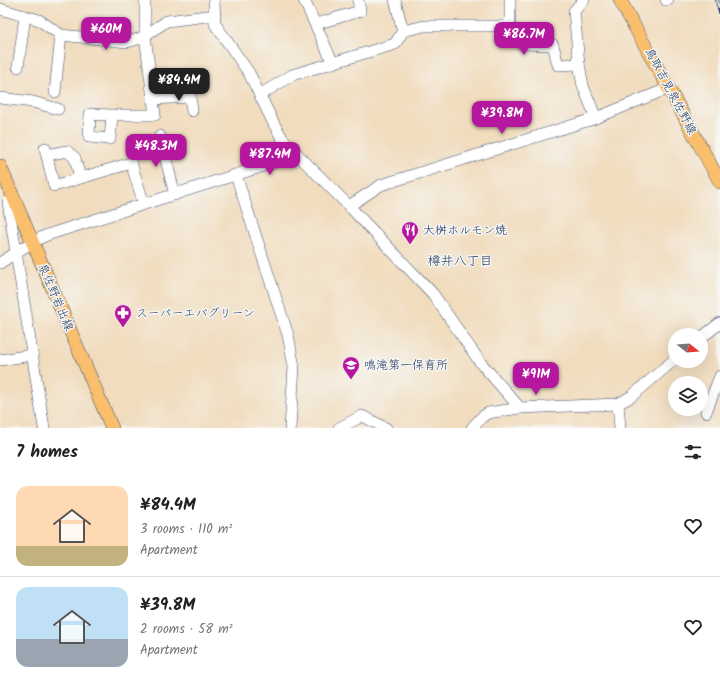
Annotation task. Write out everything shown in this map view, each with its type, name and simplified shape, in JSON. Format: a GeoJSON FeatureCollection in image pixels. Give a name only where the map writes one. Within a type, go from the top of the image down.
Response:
{"type":"FeatureCollection","features":[{"type":"Feature","properties":{"kind":"main road","name":"鳥取吉見泉佐野線"},"geometry":{"type":"LineString","coordinates":[[620,0],[720,180]]}},
{"type":"Feature","properties":{"kind":"main road","name":"泉佐野岩出線"},"geometry":{"type":"LineString","coordinates":[[0,166],[7,202],[32,242],[112,428]]}},
{"type":"Feature","properties":{"kind":"street"},"geometry":{"type":"LineString","coordinates":[[112,115],[155,115],[145,35],[145,0]]}},
{"type":"Feature","properties":{"kind":"street"},"geometry":{"type":"LineString","coordinates":[[214,0],[215,24],[249,73],[282,138],[433,294],[480,362],[520,408]]}},
{"type":"Feature","properties":{"kind":"street"},"geometry":{"type":"LineString","coordinates":[[304,0],[333,63]]}},
{"type":"Feature","properties":{"kind":"street"},"geometry":{"type":"LineString","coordinates":[[316,24],[360,11],[358,0]]}},
{"type":"Feature","properties":{"kind":"street"},"geometry":{"type":"LineString","coordinates":[[395,0],[403,31]]}},
{"type":"Feature","properties":{"kind":"street"},"geometry":{"type":"LineString","coordinates":[[510,0],[510,26],[521,44],[553,44],[558,65],[579,64]]}},
{"type":"Feature","properties":{"kind":"street"},"geometry":{"type":"LineString","coordinates":[[584,0],[574,11],[579,64],[583,86],[596,118]]}},
{"type":"Feature","properties":{"kind":"street"},"geometry":{"type":"LineString","coordinates":[[0,9],[39,20],[61,35],[127,42],[141,38],[167,21],[214,16]]}},
{"type":"Feature","properties":{"kind":"street"},"geometry":{"type":"LineString","coordinates":[[18,67],[25,16]]}},
{"type":"Feature","properties":{"kind":"street"},"geometry":{"type":"LineString","coordinates":[[260,95],[292,76],[395,44],[403,31],[424,26],[510,26]]}},
{"type":"Feature","properties":{"kind":"street"},"geometry":{"type":"LineString","coordinates":[[55,92],[61,35]]}},
{"type":"Feature","properties":{"kind":"street"},"geometry":{"type":"LineString","coordinates":[[349,206],[381,185],[596,118],[669,88]]}},
{"type":"Feature","properties":{"kind":"street"},"geometry":{"type":"LineString","coordinates":[[153,99],[189,92],[192,111]]}},
{"type":"Feature","properties":{"kind":"street"},"geometry":{"type":"LineString","coordinates":[[0,98],[33,102],[58,109]]}},
{"type":"Feature","properties":{"kind":"street"},"geometry":{"type":"LineString","coordinates":[[160,136],[175,195]]}},
{"type":"Feature","properties":{"kind":"street"},"geometry":{"type":"LineString","coordinates":[[80,178],[75,158],[67,151],[46,151],[54,186],[131,163],[144,204]]}},
{"type":"Feature","properties":{"kind":"street"},"geometry":{"type":"LineString","coordinates":[[0,263],[15,252],[47,235],[298,155]]}},
{"type":"Feature","properties":{"kind":"street"},"geometry":{"type":"LineString","coordinates":[[236,175],[288,335],[294,367],[290,428]]}},
{"type":"Feature","properties":{"kind":"street"},"geometry":{"type":"LineString","coordinates":[[7,202],[44,428]]}},
{"type":"Feature","properties":{"kind":"street"},"geometry":{"type":"LineString","coordinates":[[708,333],[720,324]]}},
{"type":"Feature","properties":{"kind":"street"},"geometry":{"type":"LineString","coordinates":[[0,360],[32,355]]}},
{"type":"Feature","properties":{"kind":"street"},"geometry":{"type":"LineString","coordinates":[[472,428],[488,413],[520,408],[618,404],[632,396],[668,365]]}},
{"type":"Feature","properties":{"kind":"street"},"geometry":{"type":"LineString","coordinates":[[708,407],[720,376]]}},
{"type":"Feature","properties":{"kind":"street"},"geometry":{"type":"LineString","coordinates":[[618,404],[620,428]]}},
{"type":"Feature","properties":{"kind":"street"},"geometry":{"type":"LineString","coordinates":[[339,428],[362,416],[372,420],[375,424],[386,428]]}},
{"type":"Feature","properties":{"kind":"railway"},"geometry":{"type":"LineString","coordinates":[[717,0],[720,12]]}},
{"type":"Feature","properties":{"kind":"place","name":"大桝ホルモン焼"},"geometry":{"type":"Point","coordinates":[410,245]}},
{"type":"Feature","properties":{"kind":"place","name":"スーパーエバグリーン"},"geometry":{"type":"Point","coordinates":[123,328]}},
{"type":"Feature","properties":{"kind":"place","name":"鳴滝第一保育所"},"geometry":{"type":"Point","coordinates":[351,380]}},
{"type":"Feature","properties":{"kind":"district","name":"樽井八丁目"},"geometry":{"type":"Point","coordinates":[460,260]}}]}
